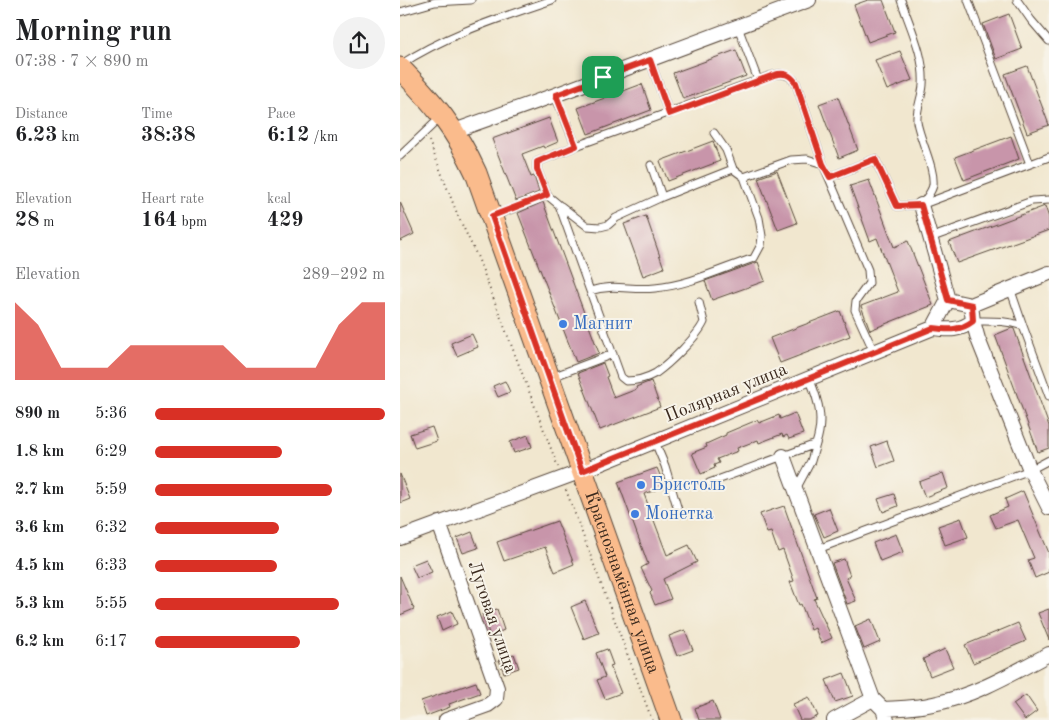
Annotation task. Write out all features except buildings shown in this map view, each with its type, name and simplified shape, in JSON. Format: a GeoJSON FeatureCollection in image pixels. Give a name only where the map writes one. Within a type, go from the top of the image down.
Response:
{"type":"FeatureCollection","features":[{"type":"Feature","properties":{"kind":"main road","name":"Краснознамённая улица"},"geometry":{"type":"LineString","coordinates":[[400,66],[448,123],[476,173],[671,720]]}},
{"type":"Feature","properties":{"kind":"street"},"geometry":{"type":"LineString","coordinates":[[448,123],[556,95],[809,0]]}},
{"type":"Feature","properties":{"kind":"street"},"geometry":{"type":"LineString","coordinates":[[921,205],[948,300],[933,328],[959,329],[973,321]]}},
{"type":"Feature","properties":{"kind":"street"},"geometry":{"type":"LineString","coordinates":[[948,300],[972,305],[1049,273]]}},
{"type":"Feature","properties":{"kind":"street"},"geometry":{"type":"LineString","coordinates":[[972,305],[973,321],[978,339],[1030,470],[1049,508]]}},
{"type":"Feature","properties":{"kind":"street","name":"Полярная улица"},"geometry":{"type":"LineString","coordinates":[[400,538],[582,471],[810,380],[933,328]]}},
{"type":"Feature","properties":{"kind":"street"},"geometry":{"type":"LineString","coordinates":[[783,456],[873,699],[885,715],[964,695],[1049,654]]}},
{"type":"Feature","properties":{"kind":"street","name":"Луговая улица"},"geometry":{"type":"LineString","coordinates":[[439,523],[497,688],[496,699],[488,705],[446,720]]}},
{"type":"Feature","properties":{"kind":"street"},"geometry":{"type":"LineString","coordinates":[[834,720],[873,699]]}},
{"type":"Feature","properties":{"kind":"lane"},"geometry":{"type":"LineString","coordinates":[[400,12],[436,1],[471,0]]}},
{"type":"Feature","properties":{"kind":"lane"},"geometry":{"type":"LineString","coordinates":[[400,66],[421,51],[457,33],[552,0]]}},
{"type":"Feature","properties":{"kind":"lane"},"geometry":{"type":"LineString","coordinates":[[901,0],[920,53],[922,67],[923,86],[917,111],[917,123],[931,169],[933,185],[930,194],[921,205]]}},
{"type":"Feature","properties":{"kind":"lane"},"geometry":{"type":"LineString","coordinates":[[968,0],[1030,164]]}},
{"type":"Feature","properties":{"kind":"lane"},"geometry":{"type":"LineString","coordinates":[[1017,0],[1049,41]]}},
{"type":"Feature","properties":{"kind":"lane"},"geometry":{"type":"LineString","coordinates":[[738,27],[758,80]]}},
{"type":"Feature","properties":{"kind":"lane"},"geometry":{"type":"LineString","coordinates":[[650,60],[669,114]]}},
{"type":"Feature","properties":{"kind":"lane"},"geometry":{"type":"LineString","coordinates":[[733,169],[662,197],[616,218],[608,225],[600,227],[587,226],[547,195],[537,169],[537,162],[758,80],[782,73],[793,78],[823,164],[870,277],[869,282],[856,301],[855,310],[874,352]]}},
{"type":"Feature","properties":{"kind":"lane"},"geometry":{"type":"LineString","coordinates":[[556,95],[576,146]]}},
{"type":"Feature","properties":{"kind":"lane"},"geometry":{"type":"LineString","coordinates":[[400,156],[426,133],[448,123]]}},
{"type":"Feature","properties":{"kind":"lane"},"geometry":{"type":"LineString","coordinates":[[590,291],[610,286],[653,288],[678,284],[754,258],[761,245],[762,236],[759,218],[744,177],[733,169],[726,150],[714,133]]}},
{"type":"Feature","properties":{"kind":"lane"},"geometry":{"type":"LineString","coordinates":[[830,177],[875,159],[897,206],[921,205],[1049,157]]}},
{"type":"Feature","properties":{"kind":"lane"},"geometry":{"type":"LineString","coordinates":[[744,177],[791,160],[807,159],[823,164]]}},
{"type":"Feature","properties":{"kind":"lane"},"geometry":{"type":"LineString","coordinates":[[651,165],[662,197]]}},
{"type":"Feature","properties":{"kind":"lane"},"geometry":{"type":"LineString","coordinates":[[492,216],[547,195]]}},
{"type":"Feature","properties":{"kind":"lane"},"geometry":{"type":"LineString","coordinates":[[930,238],[1032,201],[1049,200]]}},
{"type":"Feature","properties":{"kind":"lane"},"geometry":{"type":"LineString","coordinates":[[559,205],[621,377],[626,381],[636,381],[656,373],[702,328],[704,322],[699,302]]}},
{"type":"Feature","properties":{"kind":"lane"},"geometry":{"type":"LineString","coordinates":[[1010,288],[1049,396]]}},
{"type":"Feature","properties":{"kind":"lane"},"geometry":{"type":"LineString","coordinates":[[973,321],[1005,321],[1023,326]]}},
{"type":"Feature","properties":{"kind":"lane"},"geometry":{"type":"LineString","coordinates":[[549,378],[613,354]]}},
{"type":"Feature","properties":{"kind":"lane"},"geometry":{"type":"LineString","coordinates":[[796,490],[811,461],[820,427],[821,413],[810,380]]}},
{"type":"Feature","properties":{"kind":"lane"},"geometry":{"type":"LineString","coordinates":[[654,442],[665,466],[678,510]]}},
{"type":"Feature","properties":{"kind":"lane"},"geometry":{"type":"LineString","coordinates":[[709,483],[816,444]]}},
{"type":"Feature","properties":{"kind":"lane"},"geometry":{"type":"LineString","coordinates":[[818,549],[1030,470],[1049,460]]}},
{"type":"Feature","properties":{"kind":"path"},"geometry":{"type":"LineString","coordinates":[[426,133],[458,216],[478,258],[652,720]]}},
{"type":"Feature","properties":{"kind":"place","name":"Магнит"},"geometry":{"type":"Point","coordinates":[563,324]}},
{"type":"Feature","properties":{"kind":"place","name":"Бристоль"},"geometry":{"type":"Point","coordinates":[641,485]}},
{"type":"Feature","properties":{"kind":"place","name":"Монетка"},"geometry":{"type":"Point","coordinates":[635,514]}},
{"type":"Feature","properties":{"kind":"route"},"geometry":{"type":"LineString","coordinates":[[650,60],[669,114],[774,75],[782,73],[793,78],[823,164],[830,177],[875,159],[897,206],[921,205],[948,300],[972,305],[973,321],[959,329],[933,328],[810,380],[582,471],[492,216],[547,195],[537,169],[537,162],[576,146],[556,95],[603,77],[650,60]]}}]}
